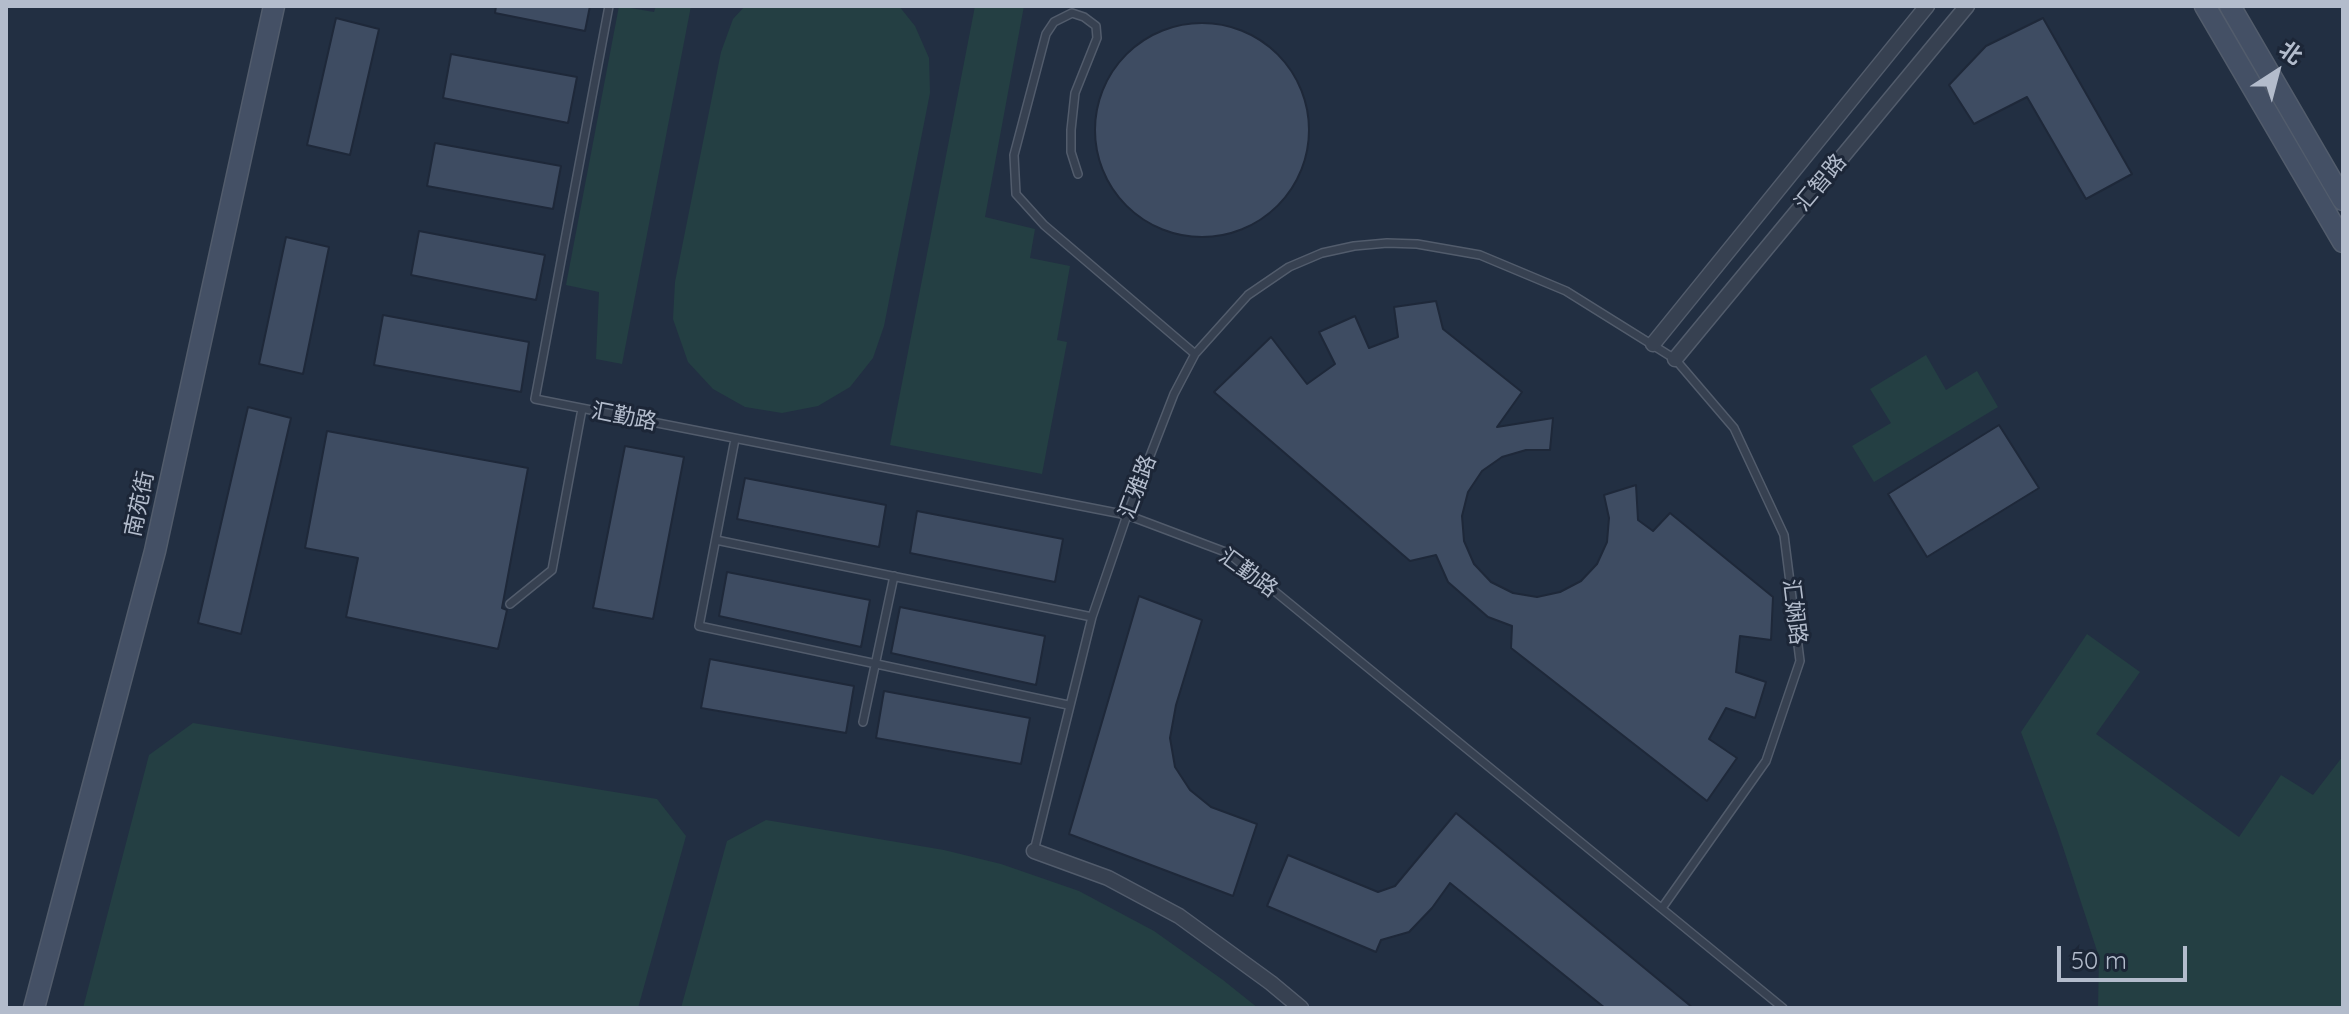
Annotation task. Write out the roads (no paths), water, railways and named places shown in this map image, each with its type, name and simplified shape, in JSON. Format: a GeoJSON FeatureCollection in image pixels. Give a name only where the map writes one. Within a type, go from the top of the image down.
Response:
{"type":"FeatureCollection","features":[{"type":"Feature","properties":{"kind":"main road","name":"南苑街"},"geometry":{"type":"LineString","coordinates":[[34,1008],[155,551],[274,6]]}},
{"type":"Feature","properties":{"kind":"main road"},"geometry":{"type":"LineString","coordinates":[[2205,6],[2343,242]]}},
{"type":"Feature","properties":{"kind":"main road"},"geometry":{"type":"LineString","coordinates":[[2230,6],[2343,200]]}},
{"type":"Feature","properties":{"kind":"street","name":"汇智路"},"geometry":{"type":"LineString","coordinates":[[1653,344],[1927,6]]}},
{"type":"Feature","properties":{"kind":"street","name":"汇智路"},"geometry":{"type":"LineString","coordinates":[[1675,359],[1967,6]]}},
{"type":"Feature","properties":{"kind":"street","name":"汇雅路"},"geometry":{"type":"LineString","coordinates":[[1034,851],[1108,878],[1179,916],[1301,1008]]}},
{"type":"Feature","properties":{"kind":"lane","name":"汇勤路"},"geometry":{"type":"LineString","coordinates":[[609,6],[535,399],[1127,515],[1228,553],[1783,1008]]}},
{"type":"Feature","properties":{"kind":"lane"},"geometry":{"type":"LineString","coordinates":[[1078,174],[1071,152],[1075,93],[1097,38],[1096,26],[1072,13],[1054,22],[1046,34],[1014,155],[1016,194],[1044,225],[1195,354]]}},
{"type":"Feature","properties":{"kind":"lane","name":"汇雅路"},"geometry":{"type":"LineString","coordinates":[[1034,851],[1092,617],[1127,515],[1174,394],[1195,354],[1248,295],[1289,267],[1322,253],[1387,243],[1417,244],[1480,255],[1566,291],[1675,359]]}},
{"type":"Feature","properties":{"kind":"lane","name":"汇娴路"},"geometry":{"type":"LineString","coordinates":[[1662,908],[1766,761],[1800,661],[1784,535],[1734,428],[1675,359]]}},
{"type":"Feature","properties":{"kind":"lane"},"geometry":{"type":"LineString","coordinates":[[510,604],[552,570],[582,409]]}},
{"type":"Feature","properties":{"kind":"lane"},"geometry":{"type":"LineString","coordinates":[[735,439],[699,626],[1068,705]]}},
{"type":"Feature","properties":{"kind":"lane"},"geometry":{"type":"LineString","coordinates":[[716,540],[1092,617]]}},
{"type":"Feature","properties":{"kind":"lane"},"geometry":{"type":"LineString","coordinates":[[863,722],[894,576]]}}]}
